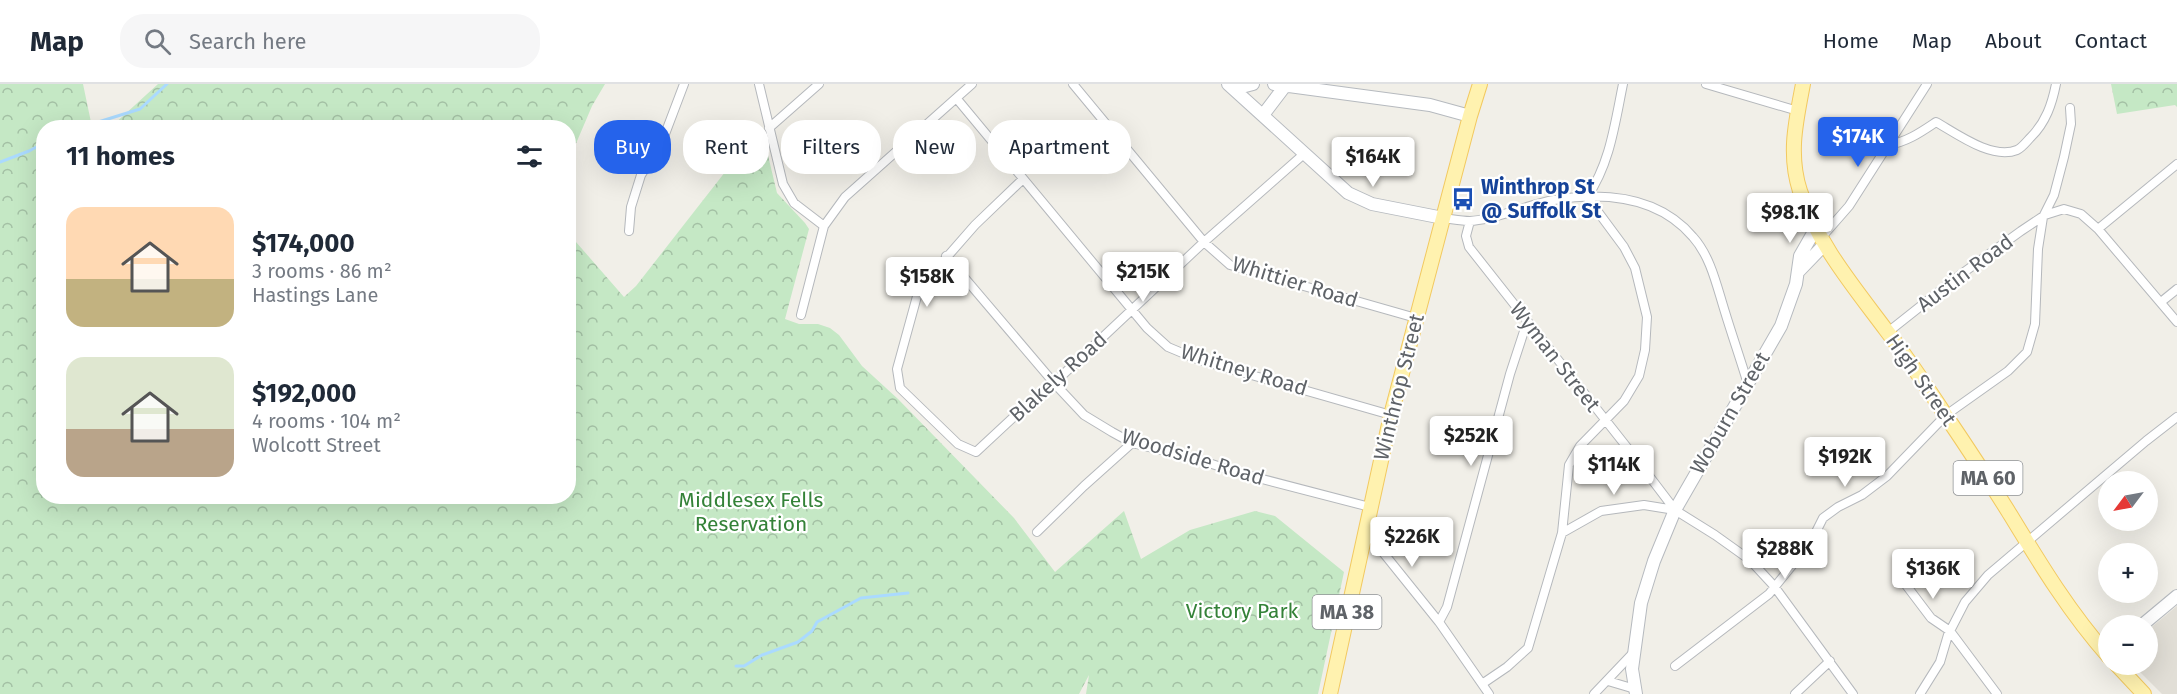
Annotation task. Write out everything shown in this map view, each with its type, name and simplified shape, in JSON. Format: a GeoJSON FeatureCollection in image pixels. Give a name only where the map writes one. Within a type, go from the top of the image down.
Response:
{"type":"FeatureCollection","features":[{"type":"Feature","properties":{"kind":"main road","name":"High Street"},"geometry":{"type":"LineString","coordinates":[[1803,84],[1793,141],[1795,172],[1803,200],[1821,237],[1846,278],[1888,332],[1946,415],[2062,598],[2098,642]]}},
{"type":"Feature","properties":{"kind":"main road","name":"Winthrop Street"},"geometry":{"type":"LineString","coordinates":[[1330,694],[1390,415],[1478,86]]}},
{"type":"Feature","properties":{"kind":"main road","name":"High Street"},"geometry":{"type":"LineString","coordinates":[[2127,675],[2144,694]]}},
{"type":"Feature","properties":{"kind":"street"},"geometry":{"type":"LineString","coordinates":[[629,231],[631,207],[641,175],[662,142],[684,84]]}},
{"type":"Feature","properties":{"kind":"street"},"geometry":{"type":"LineString","coordinates":[[759,84],[767,120]]}},
{"type":"Feature","properties":{"kind":"street"},"geometry":{"type":"LineString","coordinates":[[819,84],[769,128],[783,184],[794,203],[824,226]]}},
{"type":"Feature","properties":{"kind":"street"},"geometry":{"type":"LineString","coordinates":[[801,315],[824,226],[845,197],[972,84]]}},
{"type":"Feature","properties":{"kind":"street","name":"Whittier Road"},"geometry":{"type":"LineString","coordinates":[[1073,84],[1204,242],[1230,265],[1416,318]]}},
{"type":"Feature","properties":{"kind":"street"},"geometry":{"type":"LineString","coordinates":[[1231,86],[1253,84]]}},
{"type":"Feature","properties":{"kind":"street"},"geometry":{"type":"LineString","coordinates":[[1587,197],[1601,173],[1608,154],[1623,84]]}},
{"type":"Feature","properties":{"kind":"street"},"geometry":{"type":"LineString","coordinates":[[1706,84],[1798,111]]}},
{"type":"Feature","properties":{"kind":"street"},"geometry":{"type":"LineString","coordinates":[[1821,237],[1849,206],[1927,84]]}},
{"type":"Feature","properties":{"kind":"street"},"geometry":{"type":"LineString","coordinates":[[1888,145],[1901,143],[1918,135],[1936,122],[1976,145],[2000,152],[2018,150],[2037,130],[2051,107],[2056,84]]}},
{"type":"Feature","properties":{"kind":"street"},"geometry":{"type":"LineString","coordinates":[[1263,115],[1280,85],[1430,105],[1470,116]]}},
{"type":"Feature","properties":{"kind":"street"},"geometry":{"type":"LineString","coordinates":[[1231,86],[1348,193],[1360,200],[1443,218],[1470,221],[1554,200],[1587,197],[1619,198],[1662,211],[1680,223],[1694,237],[1704,252],[1712,270],[1747,381]]}},
{"type":"Feature","properties":{"kind":"street","name":"Whitney Road"},"geometry":{"type":"LineString","coordinates":[[957,99],[1147,328],[1168,347],[1199,360],[1390,415]]}},
{"type":"Feature","properties":{"kind":"street"},"geometry":{"type":"LineString","coordinates":[[1675,666],[1769,594],[1810,542],[1822,518],[1862,495],[1887,476],[1946,415],[2008,371],[2027,352],[2035,324],[2038,249],[2043,217],[2054,195],[2064,158],[2071,124],[2070,108]]}},
{"type":"Feature","properties":{"kind":"street","name":"Blakely Road"},"geometry":{"type":"LineString","coordinates":[[946,256],[919,289],[897,369],[900,388],[958,444],[976,452],[1054,383],[1204,242],[1305,153]]}},
{"type":"Feature","properties":{"kind":"street"},"geometry":{"type":"LineString","coordinates":[[2098,229],[2177,164]]}},
{"type":"Feature","properties":{"kind":"street"},"geometry":{"type":"LineString","coordinates":[[946,256],[1023,179]]}},
{"type":"Feature","properties":{"kind":"street"},"geometry":{"type":"LineString","coordinates":[[1482,684],[1508,667],[1528,648],[1562,533],[1569,465],[1580,446],[1624,401],[1639,376],[1645,350],[1647,317],[1635,268],[1624,247],[1587,197]]}},
{"type":"Feature","properties":{"kind":"street"},"geometry":{"type":"LineString","coordinates":[[2043,217],[2064,209],[2081,214],[2098,229],[2177,322]]}},
{"type":"Feature","properties":{"kind":"street","name":"Austin Road"},"geometry":{"type":"LineString","coordinates":[[1888,332],[1959,275],[2043,217]]}},
{"type":"Feature","properties":{"kind":"street","name":"Wyman Street"},"geometry":{"type":"LineString","coordinates":[[1470,221],[1466,236],[1469,247],[1675,510],[1750,560],[1774,586],[1853,694]]}},
{"type":"Feature","properties":{"kind":"street","name":"Woburn Street"},"geometry":{"type":"LineString","coordinates":[[1636,692],[1632,669],[1641,603],[1675,510],[1747,381],[1781,326],[1790,305],[1799,271],[1800,256],[1821,237]]}},
{"type":"Feature","properties":{"kind":"street","name":"Woburn Street"},"geometry":{"type":"LineString","coordinates":[[1799,271],[1821,237]]}},
{"type":"Feature","properties":{"kind":"street","name":"Woodside Road"},"geometry":{"type":"LineString","coordinates":[[946,256],[1084,415],[1132,443],[1370,507]]}},
{"type":"Feature","properties":{"kind":"street"},"geometry":{"type":"LineString","coordinates":[[2161,302],[2177,289]]}},
{"type":"Feature","properties":{"kind":"street"},"geometry":{"type":"LineString","coordinates":[[1439,622],[1447,607],[1510,374],[1527,322]]}},
{"type":"Feature","properties":{"kind":"street"},"geometry":{"type":"LineString","coordinates":[[1920,694],[1940,662],[1950,631],[1972,593],[1988,576],[2177,417]]}},
{"type":"Feature","properties":{"kind":"street"},"geometry":{"type":"LineString","coordinates":[[1037,532],[1132,443]]}},
{"type":"Feature","properties":{"kind":"street"},"geometry":{"type":"LineString","coordinates":[[1562,533],[1600,511],[1644,505],[1675,510]]}},
{"type":"Feature","properties":{"kind":"street"},"geometry":{"type":"LineString","coordinates":[[1365,530],[1439,622],[1489,694]]}},
{"type":"Feature","properties":{"kind":"street"},"geometry":{"type":"LineString","coordinates":[[1903,581],[1931,618],[1950,631],[1997,694]]}},
{"type":"Feature","properties":{"kind":"street"},"geometry":{"type":"LineString","coordinates":[[2154,615],[2177,596]]}},
{"type":"Feature","properties":{"kind":"street"},"geometry":{"type":"LineString","coordinates":[[1594,694],[1634,652]]}},
{"type":"Feature","properties":{"kind":"street"},"geometry":{"type":"LineString","coordinates":[[1796,694],[1830,662]]}},
{"type":"Feature","properties":{"kind":"street"},"geometry":{"type":"LineString","coordinates":[[1608,681],[1636,692]]}},
{"type":"Feature","properties":{"kind":"shaded area"},"geometry":{"type":"Polygon","coordinates":[[[2177,606],[2177,694],[2162,694],[2143,675],[2158,675],[2158,622],[2177,606]]]}},
{"type":"Feature","properties":{"kind":"green space","name":"Middlesex Fells Reservation"},"geometry":{"type":"Polygon","coordinates":[[[0,84],[83,84],[91,120],[36,120],[36,504],[576,504],[576,242],[624,297],[636,286],[724,174],[769,174],[769,160],[777,193],[809,229],[785,319],[799,324],[818,324],[830,328],[839,335],[862,366],[898,399],[1014,518],[1055,572],[1124,511],[1141,559],[1190,530],[1255,511],[1275,516],[1344,572],[1318,694],[1086,694],[1089,675],[1079,694],[0,694],[0,84]]]}},
{"type":"Feature","properties":{"kind":"green space"},"geometry":{"type":"Polygon","coordinates":[[[158,84],[605,84],[592,106],[576,144],[576,120],[119,120],[158,84]]]}},
{"type":"Feature","properties":{"kind":"green space"},"geometry":{"type":"Polygon","coordinates":[[[2111,84],[2177,84],[2177,107],[2175,105],[2117,114],[2111,84]]]}},
{"type":"Feature","properties":{"kind":"waterway"},"geometry":{"type":"LineString","coordinates":[[105,120],[140,109],[167,84]]}},
{"type":"Feature","properties":{"kind":"waterway"},"geometry":{"type":"LineString","coordinates":[[0,162],[36,147]]}},
{"type":"Feature","properties":{"kind":"waterway"},"geometry":{"type":"LineString","coordinates":[[736,666],[744,666],[762,655],[798,642],[812,631],[817,622],[861,598],[908,593]]}},
{"type":"Feature","properties":{"kind":"place","name":"Winthrop St @ Suffolk St"},"geometry":{"type":"Point","coordinates":[1463,199]}},
{"type":"Feature","properties":{"kind":"park label","name":"Victory Park"},"geometry":{"type":"Point","coordinates":[1242,611]}}]}
